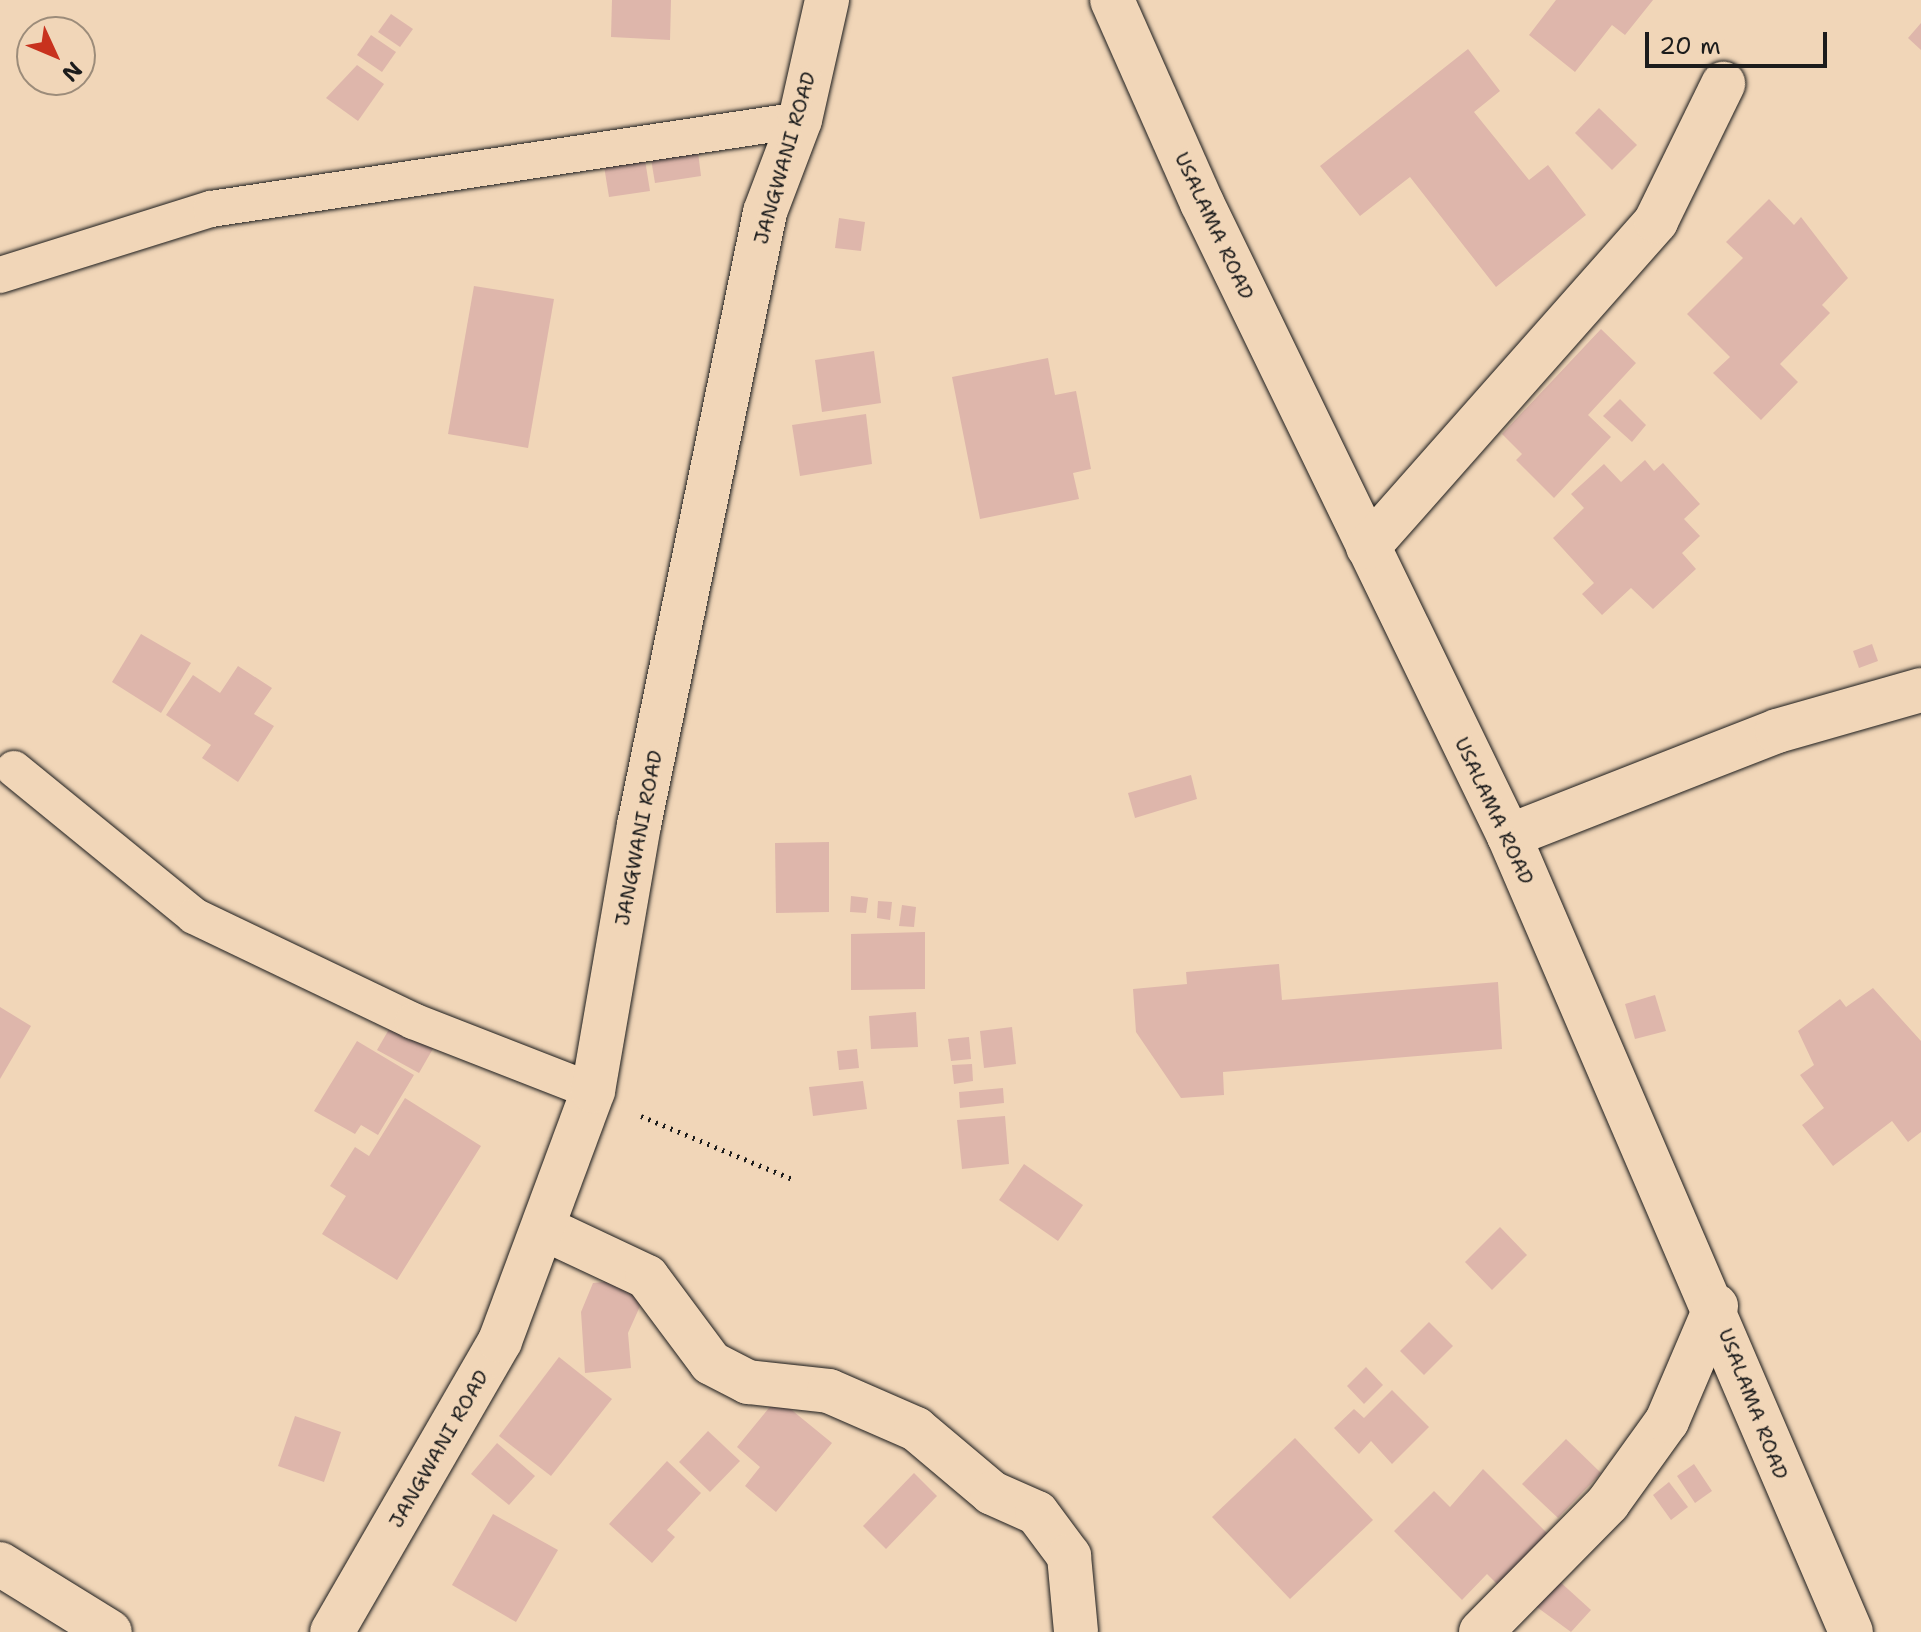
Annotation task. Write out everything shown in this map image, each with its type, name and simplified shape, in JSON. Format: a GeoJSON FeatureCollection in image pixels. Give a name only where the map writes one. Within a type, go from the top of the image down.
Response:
{"type":"FeatureCollection","features":[{"type":"Feature","properties":{"kind":"street","name":"JANGWANI ROAD"},"geometry":{"type":"LineString","coordinates":[[332,1632],[500,1341],[593,1091],[639,825],[765,212],[800,120],[827,0]]}},
{"type":"Feature","properties":{"kind":"street","name":"USALAMA ROAD"},"geometry":{"type":"LineString","coordinates":[[1112,0],[1368,547],[1509,836],[1589,1036],[1716,1306],[1758,1424],[1851,1632]]}},
{"type":"Feature","properties":{"kind":"street"},"geometry":{"type":"LineString","coordinates":[[1368,547],[1656,221],[1723,84]]}},
{"type":"Feature","properties":{"kind":"street"},"geometry":{"type":"LineString","coordinates":[[1509,836],[1777,731],[1921,690]]}},
{"type":"Feature","properties":{"kind":"street"},"geometry":{"type":"LineString","coordinates":[[543,1228],[647,1277],[711,1363],[748,1382],[829,1391],[916,1429],[992,1493],[1037,1513],[1069,1556],[1076,1632]]}},
{"type":"Feature","properties":{"kind":"street"},"geometry":{"type":"LineString","coordinates":[[1481,1632],[1608,1503],[1658,1433],[1716,1306]]}},
{"type":"Feature","properties":{"kind":"street"},"geometry":{"type":"LineString","coordinates":[[0,1564],[110,1632]]}},
{"type":"Feature","properties":{"kind":"lane"},"geometry":{"type":"LineString","coordinates":[[0,275],[211,209],[800,120]]}},
{"type":"Feature","properties":{"kind":"lane"},"geometry":{"type":"LineString","coordinates":[[14,769],[194,916],[413,1021],[593,1091]]}},
{"type":"Feature","properties":{"kind":"path"},"geometry":{"type":"LineString","coordinates":[[593,1091],[683,1137],[795,1180]]}},
{"type":"Feature","properties":{"kind":"building"},"geometry":{"type":"Polygon","coordinates":[[[612,0],[671,0],[670,40],[611,37],[612,0]]]}},
{"type":"Feature","properties":{"kind":"building"},"geometry":{"type":"Polygon","coordinates":[[[1556,0],[1653,0],[1625,35],[1612,25],[1575,72],[1529,35],[1556,0]]]}},
{"type":"Feature","properties":{"kind":"building"},"geometry":{"type":"Polygon","coordinates":[[[391,14],[413,29],[400,47],[378,32],[391,14]]]}},
{"type":"Feature","properties":{"kind":"building"},"geometry":{"type":"Polygon","coordinates":[[[1921,23],[1921,50],[1908,38],[1921,23]]]}},
{"type":"Feature","properties":{"kind":"building"},"geometry":{"type":"Polygon","coordinates":[[[371,35],[396,52],[382,72],[357,55],[371,35]]]}},
{"type":"Feature","properties":{"kind":"building"},"geometry":{"type":"Polygon","coordinates":[[[1468,49],[1500,91],[1474,112],[1529,180],[1548,165],[1586,215],[1496,287],[1410,177],[1360,216],[1320,166],[1468,49]]]}},
{"type":"Feature","properties":{"kind":"building"},"geometry":{"type":"Polygon","coordinates":[[[357,65],[384,84],[358,121],[326,98],[357,65]]]}},
{"type":"Feature","properties":{"kind":"building"},"geometry":{"type":"Polygon","coordinates":[[[1599,108],[1637,145],[1612,170],[1575,133],[1599,108]]]}},
{"type":"Feature","properties":{"kind":"building"},"geometry":{"type":"Polygon","coordinates":[[[698,152],[701,176],[655,183],[651,159],[698,152]]]}},
{"type":"Feature","properties":{"kind":"building"},"geometry":{"type":"Polygon","coordinates":[[[644,154],[650,191],[609,197],[603,160],[644,154]]]}},
{"type":"Feature","properties":{"kind":"building"},"geometry":{"type":"Polygon","coordinates":[[[1769,199],[1794,225],[1801,217],[1848,278],[1822,305],[1830,313],[1780,364],[1798,382],[1761,420],[1713,373],[1730,357],[1687,314],[1743,258],[1726,242],[1769,199]]]}},
{"type":"Feature","properties":{"kind":"building"},"geometry":{"type":"Polygon","coordinates":[[[839,218],[865,222],[861,251],[835,248],[839,218]]]}},
{"type":"Feature","properties":{"kind":"building"},"geometry":{"type":"Polygon","coordinates":[[[474,286],[554,299],[528,448],[448,434],[474,286]]]}},
{"type":"Feature","properties":{"kind":"building"},"geometry":{"type":"Polygon","coordinates":[[[1601,329],[1636,363],[1588,415],[1611,437],[1554,498],[1516,460],[1522,454],[1502,434],[1601,329]]]}},
{"type":"Feature","properties":{"kind":"building"},"geometry":{"type":"Polygon","coordinates":[[[874,351],[881,403],[822,412],[815,360],[874,351]]]}},
{"type":"Feature","properties":{"kind":"building"},"geometry":{"type":"Polygon","coordinates":[[[1048,358],[1055,395],[1076,391],[1091,469],[1073,473],[1079,499],[980,519],[952,377],[1048,358]]]}},
{"type":"Feature","properties":{"kind":"building"},"geometry":{"type":"Polygon","coordinates":[[[1620,399],[1646,425],[1632,442],[1603,416],[1620,399]]]}},
{"type":"Feature","properties":{"kind":"building"},"geometry":{"type":"Polygon","coordinates":[[[866,414],[872,464],[800,476],[792,425],[866,414]]]}},
{"type":"Feature","properties":{"kind":"building"},"geometry":{"type":"Polygon","coordinates":[[[1645,460],[1654,471],[1663,463],[1700,504],[1684,519],[1700,536],[1682,553],[1696,569],[1653,609],[1631,588],[1602,615],[1582,594],[1594,583],[1553,538],[1584,508],[1571,494],[1604,464],[1621,482],[1645,460]]]}},
{"type":"Feature","properties":{"kind":"building"},"geometry":{"type":"Polygon","coordinates":[[[141,634],[191,663],[161,713],[112,682],[141,634]]]}},
{"type":"Feature","properties":{"kind":"building"},"geometry":{"type":"Polygon","coordinates":[[[1872,644],[1878,661],[1859,668],[1853,651],[1872,644]]]}},
{"type":"Feature","properties":{"kind":"building"},"geometry":{"type":"Polygon","coordinates":[[[238,666],[272,688],[254,714],[274,726],[238,782],[202,758],[211,745],[166,715],[193,675],[220,693],[238,666]]]}},
{"type":"Feature","properties":{"kind":"building"},"geometry":{"type":"Polygon","coordinates":[[[1191,775],[1197,799],[1135,818],[1128,793],[1191,775]]]}},
{"type":"Feature","properties":{"kind":"building"},"geometry":{"type":"Polygon","coordinates":[[[829,842],[829,912],[776,913],[775,843],[829,842]]]}},
{"type":"Feature","properties":{"kind":"building"},"geometry":{"type":"Polygon","coordinates":[[[851,896],[868,898],[866,913],[850,912],[851,896]]]}},
{"type":"Feature","properties":{"kind":"building"},"geometry":{"type":"Polygon","coordinates":[[[878,901],[892,902],[890,920],[877,918],[878,901]]]}},
{"type":"Feature","properties":{"kind":"building"},"geometry":{"type":"Polygon","coordinates":[[[902,905],[916,907],[914,927],[899,926],[902,905]]]}},
{"type":"Feature","properties":{"kind":"building"},"geometry":{"type":"Polygon","coordinates":[[[925,932],[925,989],[851,990],[851,934],[925,932]]]}},
{"type":"Feature","properties":{"kind":"building"},"geometry":{"type":"Polygon","coordinates":[[[1279,964],[1282,1000],[1498,982],[1502,1049],[1223,1072],[1224,1095],[1181,1098],[1136,1032],[1133,989],[1187,984],[1186,972],[1279,964]]]}},
{"type":"Feature","properties":{"kind":"building"},"geometry":{"type":"Polygon","coordinates":[[[1873,988],[1921,1041],[1921,1132],[1908,1142],[1892,1121],[1833,1166],[1802,1125],[1824,1108],[1800,1075],[1814,1065],[1798,1031],[1840,999],[1846,1007],[1873,988]]]}},
{"type":"Feature","properties":{"kind":"building"},"geometry":{"type":"Polygon","coordinates":[[[1655,995],[1666,1031],[1635,1039],[1625,1004],[1655,995]]]}},
{"type":"Feature","properties":{"kind":"building"},"geometry":{"type":"Polygon","coordinates":[[[0,1007],[31,1026],[0,1079],[0,1007]]]}},
{"type":"Feature","properties":{"kind":"building"},"geometry":{"type":"Polygon","coordinates":[[[916,1012],[918,1047],[871,1049],[869,1016],[916,1012]]]}},
{"type":"Feature","properties":{"kind":"building"},"geometry":{"type":"Polygon","coordinates":[[[392,1024],[434,1047],[419,1073],[377,1050],[392,1024]]]}},
{"type":"Feature","properties":{"kind":"building"},"geometry":{"type":"Polygon","coordinates":[[[1012,1027],[1016,1064],[984,1068],[980,1031],[1012,1027]]]}},
{"type":"Feature","properties":{"kind":"building"},"geometry":{"type":"Polygon","coordinates":[[[969,1037],[971,1059],[951,1061],[948,1039],[969,1037]]]}},
{"type":"Feature","properties":{"kind":"building"},"geometry":{"type":"Polygon","coordinates":[[[357,1041],[414,1075],[378,1135],[361,1125],[355,1134],[314,1111],[357,1041]]]}},
{"type":"Feature","properties":{"kind":"building"},"geometry":{"type":"Polygon","coordinates":[[[857,1049],[859,1068],[839,1070],[837,1051],[857,1049]]]}},
{"type":"Feature","properties":{"kind":"building"},"geometry":{"type":"Polygon","coordinates":[[[972,1064],[973,1081],[954,1084],[952,1065],[972,1064]]]}},
{"type":"Feature","properties":{"kind":"building"},"geometry":{"type":"Polygon","coordinates":[[[863,1081],[867,1109],[813,1116],[809,1087],[863,1081]]]}},
{"type":"Feature","properties":{"kind":"building"},"geometry":{"type":"Polygon","coordinates":[[[1003,1088],[1004,1103],[960,1108],[959,1092],[1003,1088]]]}},
{"type":"Feature","properties":{"kind":"building"},"geometry":{"type":"Polygon","coordinates":[[[405,1098],[481,1146],[397,1280],[322,1234],[346,1196],[330,1186],[355,1147],[369,1156],[405,1098]]]}},
{"type":"Feature","properties":{"kind":"building"},"geometry":{"type":"Polygon","coordinates":[[[1005,1116],[1009,1164],[962,1169],[957,1120],[1005,1116]]]}},
{"type":"Feature","properties":{"kind":"building"},"geometry":{"type":"Polygon","coordinates":[[[1024,1164],[1083,1205],[1058,1241],[999,1200],[1024,1164]]]}},
{"type":"Feature","properties":{"kind":"building"},"geometry":{"type":"Polygon","coordinates":[[[1500,1227],[1527,1255],[1492,1290],[1465,1262],[1500,1227]]]}},
{"type":"Feature","properties":{"kind":"building"},"geometry":{"type":"Polygon","coordinates":[[[623,1280],[641,1304],[628,1333],[631,1368],[585,1373],[581,1312],[593,1283],[623,1280]]]}},
{"type":"Feature","properties":{"kind":"building"},"geometry":{"type":"Polygon","coordinates":[[[1429,1322],[1453,1346],[1424,1375],[1400,1351],[1429,1322]]]}},
{"type":"Feature","properties":{"kind":"building"},"geometry":{"type":"Polygon","coordinates":[[[559,1357],[612,1399],[551,1476],[499,1436],[559,1357]]]}},
{"type":"Feature","properties":{"kind":"building"},"geometry":{"type":"Polygon","coordinates":[[[1366,1367],[1383,1385],[1364,1404],[1347,1386],[1366,1367]]]}},
{"type":"Feature","properties":{"kind":"building"},"geometry":{"type":"Polygon","coordinates":[[[1392,1390],[1429,1427],[1392,1464],[1371,1441],[1359,1454],[1334,1428],[1354,1409],[1364,1418],[1392,1390]]]}},
{"type":"Feature","properties":{"kind":"building"},"geometry":{"type":"Polygon","coordinates":[[[777,1398],[832,1443],[776,1512],[745,1486],[760,1467],[737,1447],[777,1398]]]}},
{"type":"Feature","properties":{"kind":"building"},"geometry":{"type":"Polygon","coordinates":[[[295,1416],[341,1432],[324,1482],[278,1466],[295,1416]]]}},
{"type":"Feature","properties":{"kind":"building"},"geometry":{"type":"Polygon","coordinates":[[[708,1431],[740,1461],[710,1492],[679,1462],[708,1431]]]}},
{"type":"Feature","properties":{"kind":"building"},"geometry":{"type":"Polygon","coordinates":[[[1295,1438],[1373,1520],[1290,1599],[1212,1517],[1295,1438]]]}},
{"type":"Feature","properties":{"kind":"building"},"geometry":{"type":"Polygon","coordinates":[[[1566,1439],[1601,1473],[1558,1518],[1522,1484],[1566,1439]]]}},
{"type":"Feature","properties":{"kind":"building"},"geometry":{"type":"Polygon","coordinates":[[[497,1443],[535,1476],[509,1505],[471,1474],[497,1443]]]}},
{"type":"Feature","properties":{"kind":"building"},"geometry":{"type":"Polygon","coordinates":[[[667,1461],[701,1493],[667,1530],[675,1537],[652,1563],[609,1524],[667,1461]]]}},
{"type":"Feature","properties":{"kind":"building"},"geometry":{"type":"Polygon","coordinates":[[[1694,1464],[1712,1491],[1695,1503],[1677,1476],[1694,1464]]]}},
{"type":"Feature","properties":{"kind":"building"},"geometry":{"type":"Polygon","coordinates":[[[1483,1469],[1560,1546],[1510,1597],[1487,1574],[1462,1600],[1394,1531],[1434,1491],[1450,1507],[1483,1469]]]}},
{"type":"Feature","properties":{"kind":"building"},"geometry":{"type":"Polygon","coordinates":[[[914,1473],[937,1496],[886,1549],[863,1526],[914,1473]]]}},
{"type":"Feature","properties":{"kind":"building"},"geometry":{"type":"Polygon","coordinates":[[[1669,1482],[1688,1507],[1671,1520],[1653,1495],[1669,1482]]]}},
{"type":"Feature","properties":{"kind":"building"},"geometry":{"type":"Polygon","coordinates":[[[493,1514],[558,1550],[516,1622],[452,1585],[493,1514]]]}},
{"type":"Feature","properties":{"kind":"building"},"geometry":{"type":"Polygon","coordinates":[[[1558,1580],[1591,1610],[1571,1632],[1534,1605],[1558,1580]]]}}]}
